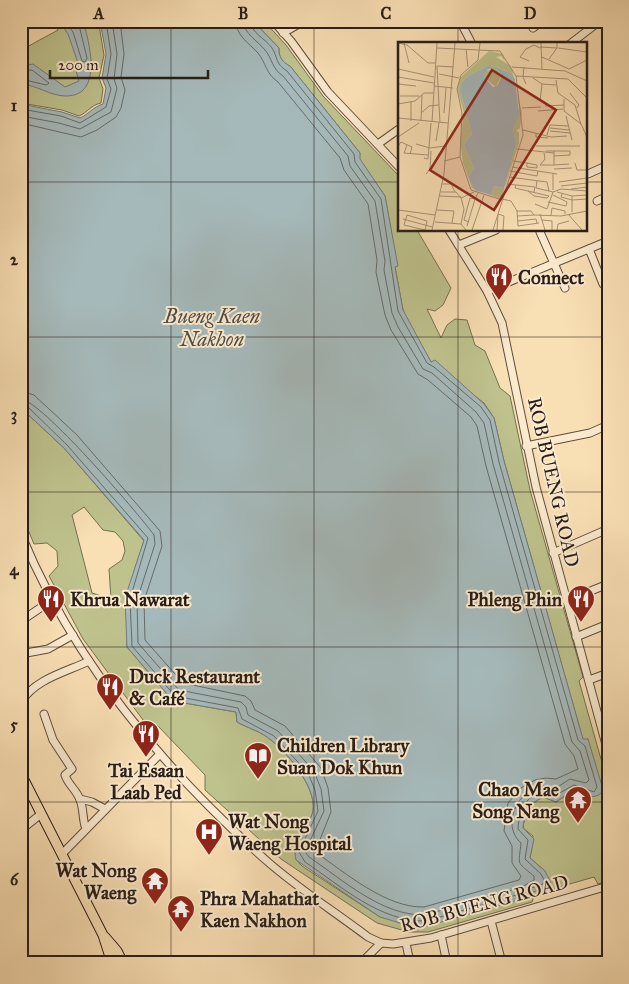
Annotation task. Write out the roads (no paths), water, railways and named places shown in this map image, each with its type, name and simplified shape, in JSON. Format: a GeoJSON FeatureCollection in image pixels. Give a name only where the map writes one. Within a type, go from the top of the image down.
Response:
{"type":"FeatureCollection","features":[{"type":"Feature","properties":{"kind":"main road"},"geometry":{"type":"LineString","coordinates":[[21,774],[63,852],[104,935],[111,961]]}},
{"type":"Feature","properties":{"kind":"main road"},"geometry":{"type":"LineString","coordinates":[[104,935],[118,951],[123,963]]}},
{"type":"Feature","properties":{"kind":"street"},"geometry":{"type":"LineString","coordinates":[[273,21],[328,92],[398,166]]}},
{"type":"Feature","properties":{"kind":"street"},"geometry":{"type":"LineString","coordinates":[[283,33],[304,21]]}},
{"type":"Feature","properties":{"kind":"street"},"geometry":{"type":"LineString","coordinates":[[460,21],[471,42]]}},
{"type":"Feature","properties":{"kind":"street"},"geometry":{"type":"LineString","coordinates":[[533,28],[542,21]]}},
{"type":"Feature","properties":{"kind":"street"},"geometry":{"type":"LineString","coordinates":[[573,42],[600,21]]}},
{"type":"Feature","properties":{"kind":"street"},"geometry":{"type":"LineString","coordinates":[[378,144],[398,130]]}},
{"type":"Feature","properties":{"kind":"street"},"geometry":{"type":"LineString","coordinates":[[588,174],[608,165]]}},
{"type":"Feature","properties":{"kind":"street"},"geometry":{"type":"LineString","coordinates":[[597,201],[608,196]]}},
{"type":"Feature","properties":{"kind":"street","name":"ROB BUENG ROAD"},"geometry":{"type":"LineString","coordinates":[[450,231],[487,291],[502,323],[526,446],[553,553],[607,747]]}},
{"type":"Feature","properties":{"kind":"street"},"geometry":{"type":"LineString","coordinates":[[458,244],[493,231]]}},
{"type":"Feature","properties":{"kind":"street"},"geometry":{"type":"LineString","coordinates":[[540,232],[565,288]]}},
{"type":"Feature","properties":{"kind":"street"},"geometry":{"type":"LineString","coordinates":[[487,291],[608,241]]}},
{"type":"Feature","properties":{"kind":"street"},"geometry":{"type":"LineString","coordinates":[[589,249],[602,284],[608,281]]}},
{"type":"Feature","properties":{"kind":"street"},"geometry":{"type":"LineString","coordinates":[[526,446],[590,433],[608,425]]}},
{"type":"Feature","properties":{"kind":"street"},"geometry":{"type":"LineString","coordinates":[[553,553],[608,529]]}},
{"type":"Feature","properties":{"kind":"street","name":"ROB BUENG ROAD"},"geometry":{"type":"LineString","coordinates":[[21,534],[52,600],[89,661],[115,700],[159,755],[220,817],[269,863],[368,936],[381,943],[406,943],[491,921],[608,886]]}},
{"type":"Feature","properties":{"kind":"street"},"geometry":{"type":"LineString","coordinates":[[566,601],[608,584]]}},
{"type":"Feature","properties":{"kind":"street"},"geometry":{"type":"LineString","coordinates":[[21,621],[52,600]]}},
{"type":"Feature","properties":{"kind":"street"},"geometry":{"type":"LineString","coordinates":[[576,637],[608,624]]}},
{"type":"Feature","properties":{"kind":"street"},"geometry":{"type":"LineString","coordinates":[[21,654],[48,649],[73,634]]}},
{"type":"Feature","properties":{"kind":"street"},"geometry":{"type":"LineString","coordinates":[[21,702],[28,691],[40,683],[89,661]]}},
{"type":"Feature","properties":{"kind":"street"},"geometry":{"type":"LineString","coordinates":[[589,680],[608,673]]}},
{"type":"Feature","properties":{"kind":"street"},"geometry":{"type":"LineString","coordinates":[[44,714],[53,740],[72,769],[65,774],[67,781],[80,799],[82,820],[86,829]]}},
{"type":"Feature","properties":{"kind":"street"},"geometry":{"type":"LineString","coordinates":[[63,852],[159,755]]}},
{"type":"Feature","properties":{"kind":"street"},"geometry":{"type":"LineString","coordinates":[[80,799],[92,802],[105,810]]}},
{"type":"Feature","properties":{"kind":"street"},"geometry":{"type":"LineString","coordinates":[[21,830],[41,814]]}},
{"type":"Feature","properties":{"kind":"street"},"geometry":{"type":"LineString","coordinates":[[491,921],[502,963]]}},
{"type":"Feature","properties":{"kind":"street"},"geometry":{"type":"LineString","coordinates":[[440,935],[447,963]]}},
{"type":"Feature","properties":{"kind":"street"},"geometry":{"type":"LineString","coordinates":[[361,963],[381,943]]}},
{"type":"Feature","properties":{"kind":"street"},"geometry":{"type":"LineString","coordinates":[[406,943],[410,963]]}},
{"type":"Feature","properties":{"kind":"street"},"geometry":{"type":"LineString","coordinates":[[100,963],[111,961]]}},
{"type":"Feature","properties":{"kind":"water"},"geometry":{"type":"Polygon","coordinates":[[[59,21],[83,21],[91,66],[90,78],[86,87],[78,94],[60,96],[33,86],[21,84],[21,66],[33,64],[65,87],[79,81],[76,71],[79,66],[68,34],[59,21]]]}},
{"type":"Feature","properties":{"kind":"water","name":"Bueng Kaen Nakhon"},"geometry":{"type":"Polygon","coordinates":[[[100,21],[253,21],[279,48],[279,54],[283,61],[290,66],[360,153],[360,159],[385,196],[398,266],[395,267],[403,310],[431,362],[435,360],[484,404],[494,418],[504,461],[583,739],[588,739],[602,786],[602,792],[596,796],[589,796],[573,790],[556,802],[543,797],[528,809],[523,828],[534,839],[530,858],[545,871],[551,883],[547,888],[533,892],[532,896],[427,926],[410,926],[380,917],[296,860],[296,847],[311,817],[313,802],[306,782],[285,753],[267,737],[237,722],[236,712],[173,701],[127,647],[125,598],[144,540],[64,448],[21,408],[21,104],[62,112],[80,118],[103,104],[106,88],[102,78],[106,54],[100,21]]]}},
{"type":"Feature","properties":{"kind":"place","name":"Connect"},"geometry":{"type":"Point","coordinates":[499,301]}},
{"type":"Feature","properties":{"kind":"place","name":"Khrua Nawarat"},"geometry":{"type":"Point","coordinates":[51,623]}},
{"type":"Feature","properties":{"kind":"place","name":"Phleng Phin"},"geometry":{"type":"Point","coordinates":[581,623]}},
{"type":"Feature","properties":{"kind":"place","name":"Duck Restaurant & Café"},"geometry":{"type":"Point","coordinates":[110,711]}},
{"type":"Feature","properties":{"kind":"place","name":"Tai Esaan Laab Ped"},"geometry":{"type":"Point","coordinates":[146,758]}},
{"type":"Feature","properties":{"kind":"place","name":"Children Library Suan Dok Khun"},"geometry":{"type":"Point","coordinates":[258,780]}},
{"type":"Feature","properties":{"kind":"place","name":"Chao Mae Song Nang"},"geometry":{"type":"Point","coordinates":[578,824]}},
{"type":"Feature","properties":{"kind":"place","name":"Wat Nong Waeng Hospital"},"geometry":{"type":"Point","coordinates":[209,856]}},
{"type":"Feature","properties":{"kind":"place","name":"Wat Nong Waeng"},"geometry":{"type":"Point","coordinates":[155,905]}},
{"type":"Feature","properties":{"kind":"place","name":"Phra Mahathat Kaen Nakhon"},"geometry":{"type":"Point","coordinates":[181,933]}}]}
